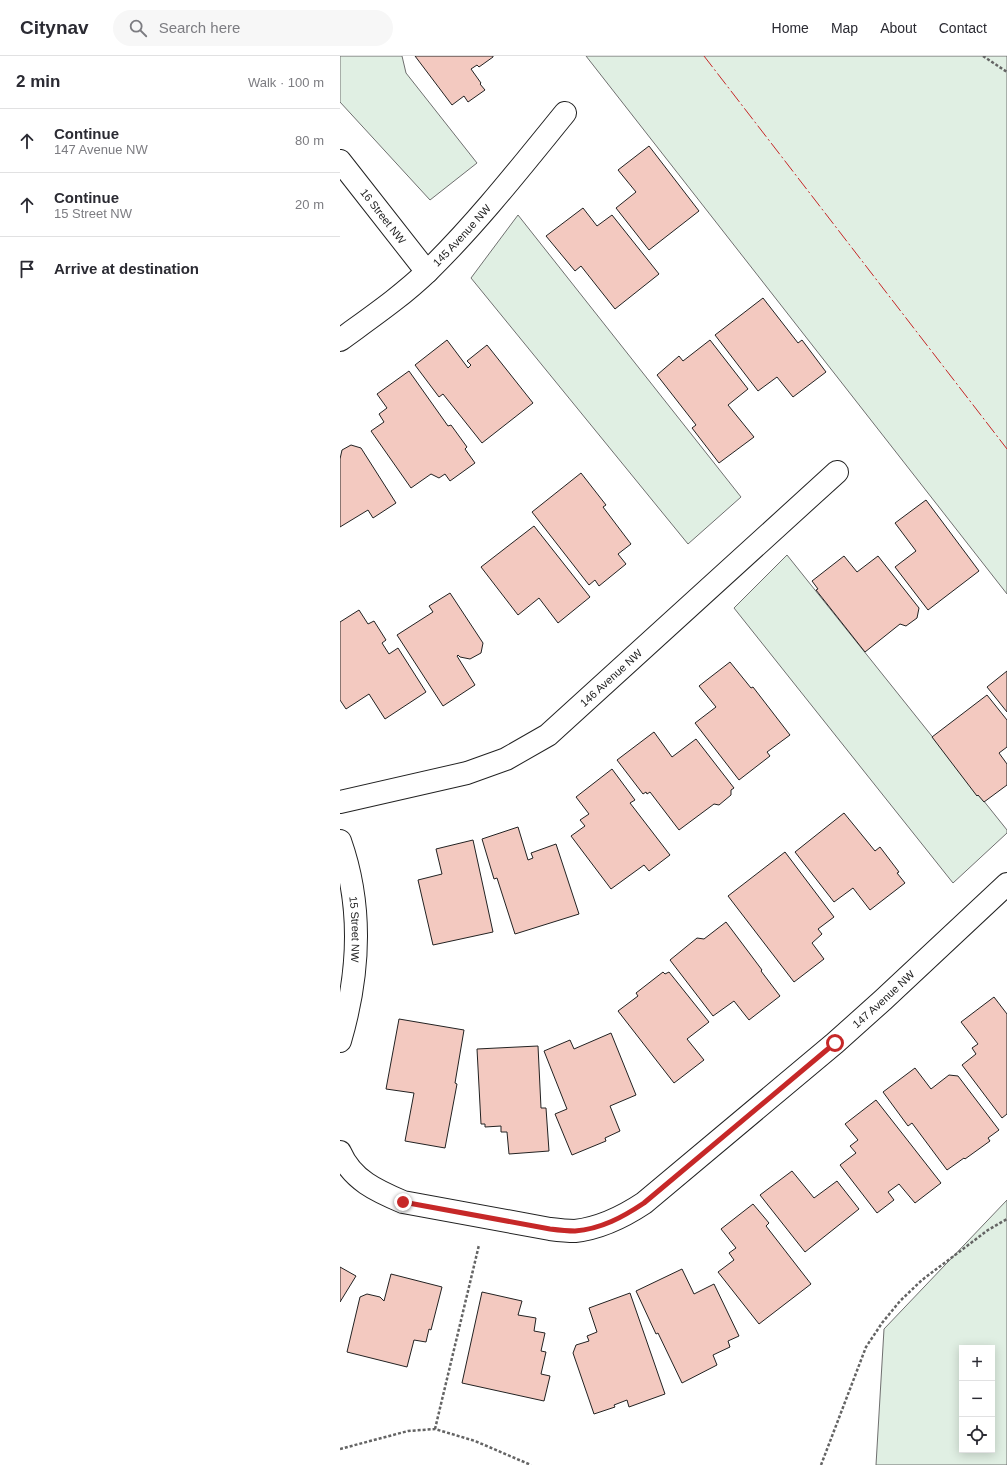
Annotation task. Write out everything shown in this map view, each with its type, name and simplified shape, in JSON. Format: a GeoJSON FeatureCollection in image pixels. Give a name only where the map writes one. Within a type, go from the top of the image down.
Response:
{"type":"FeatureCollection","features":[{"type":"Feature","properties":{"kind":"street","name":"145 Avenue NW"},"geometry":{"type":"LineString","coordinates":[[340,340],[383,309],[427,272],[476,220],[517,173],[565,113]]}},
{"type":"Feature","properties":{"kind":"street","name":"16 Street NW"},"geometry":{"type":"LineString","coordinates":[[340,161],[427,272]]}},
{"type":"Feature","properties":{"kind":"street","name":"146 Avenue NW"},"geometry":{"type":"LineString","coordinates":[[340,802],[467,773],[506,759],[548,735],[837,472]]}},
{"type":"Feature","properties":{"kind":"street","name":"15 Street NW"},"geometry":{"type":"LineString","coordinates":[[340,841],[344,852],[354,901],[356,942],[353,985],[340,1041]]}},
{"type":"Feature","properties":{"kind":"street","name":"147 Avenue NW"},"geometry":{"type":"LineString","coordinates":[[485,1217],[550,1229],[574,1231],[599,1227],[625,1216],[644,1203],[835,1043],[884,1000],[1007,884]]}},
{"type":"Feature","properties":{"kind":"street"},"geometry":{"type":"LineString","coordinates":[[340,1152],[342,1158],[361,1181],[380,1193],[403,1202],[485,1217]]}},
{"type":"Feature","properties":{"kind":"path"},"geometry":{"type":"LineString","coordinates":[[983,56],[1007,72]]}},
{"type":"Feature","properties":{"kind":"path"},"geometry":{"type":"LineString","coordinates":[[435,1429],[485,1217]]}},
{"type":"Feature","properties":{"kind":"path"},"geometry":{"type":"LineString","coordinates":[[821,1465],[866,1347],[882,1323],[900,1300],[922,1280],[988,1230],[1007,1219]]}},
{"type":"Feature","properties":{"kind":"path"},"geometry":{"type":"LineString","coordinates":[[340,1448],[408,1431],[435,1429],[475,1441],[531,1465]]}},
{"type":"Feature","properties":{"kind":"green space"},"geometry":{"type":"Polygon","coordinates":[[[340,56],[402,56],[406,73],[477,163],[430,200],[340,102],[340,56]]]}},
{"type":"Feature","properties":{"kind":"green space"},"geometry":{"type":"Polygon","coordinates":[[[586,56],[1007,56],[1007,594],[586,56]]]}},
{"type":"Feature","properties":{"kind":"green space"},"geometry":{"type":"Polygon","coordinates":[[[518,215],[741,497],[688,544],[471,278],[518,215]]]}},
{"type":"Feature","properties":{"kind":"green space"},"geometry":{"type":"Polygon","coordinates":[[[787,555],[1007,830],[1007,833],[953,883],[734,608],[787,555]]]}},
{"type":"Feature","properties":{"kind":"green space"},"geometry":{"type":"Polygon","coordinates":[[[1007,1200],[1007,1465],[876,1465],[884,1329],[1007,1200]]]}},
{"type":"Feature","properties":{"kind":"building"},"geometry":{"type":"Polygon","coordinates":[[[415,56],[493,57],[479,67],[477,65],[471,69],[485,90],[468,102],[464,96],[452,105],[415,56]]]}},
{"type":"Feature","properties":{"kind":"building"},"geometry":{"type":"Polygon","coordinates":[[[649,146],[699,211],[649,250],[616,208],[636,192],[618,170],[649,146]]]}},
{"type":"Feature","properties":{"kind":"building"},"geometry":{"type":"Polygon","coordinates":[[[583,208],[597,226],[612,215],[659,274],[615,309],[581,266],[575,271],[546,236],[583,208]]]}},
{"type":"Feature","properties":{"kind":"building"},"geometry":{"type":"Polygon","coordinates":[[[763,298],[798,343],[802,340],[826,372],[793,397],[777,377],[758,391],[715,335],[763,298]]]}},
{"type":"Feature","properties":{"kind":"building"},"geometry":{"type":"Polygon","coordinates":[[[447,340],[468,368],[471,365],[467,361],[487,345],[533,403],[482,443],[443,394],[439,397],[415,365],[447,340]]]}},
{"type":"Feature","properties":{"kind":"building"},"geometry":{"type":"Polygon","coordinates":[[[710,340],[748,389],[728,405],[754,437],[719,463],[692,428],[696,425],[657,375],[679,356],[683,361],[710,340]]]}},
{"type":"Feature","properties":{"kind":"building"},"geometry":{"type":"Polygon","coordinates":[[[409,371],[448,426],[451,425],[467,447],[465,449],[475,463],[450,481],[445,474],[439,478],[431,474],[411,488],[371,431],[384,422],[379,414],[387,408],[377,394],[409,371]]]}},
{"type":"Feature","properties":{"kind":"building"},"geometry":{"type":"Polygon","coordinates":[[[351,445],[361,448],[396,503],[373,518],[368,510],[340,527],[340,459],[342,450],[351,445]]]}},
{"type":"Feature","properties":{"kind":"building"},"geometry":{"type":"Polygon","coordinates":[[[581,473],[606,505],[603,507],[631,544],[618,554],[626,564],[599,586],[595,580],[589,585],[532,512],[581,473]]]}},
{"type":"Feature","properties":{"kind":"building"},"geometry":{"type":"Polygon","coordinates":[[[926,500],[979,571],[928,610],[895,567],[916,551],[895,523],[926,500]]]}},
{"type":"Feature","properties":{"kind":"building"},"geometry":{"type":"Polygon","coordinates":[[[534,526],[590,597],[558,623],[539,598],[518,615],[481,567],[534,526]]]}},
{"type":"Feature","properties":{"kind":"building"},"geometry":{"type":"Polygon","coordinates":[[[844,556],[857,572],[878,556],[919,608],[917,618],[906,626],[900,624],[865,652],[816,590],[818,589],[812,581],[844,556]]]}},
{"type":"Feature","properties":{"kind":"building"},"geometry":{"type":"Polygon","coordinates":[[[450,593],[483,643],[481,653],[470,659],[457,656],[475,685],[443,706],[397,635],[433,612],[429,606],[450,593]]]}},
{"type":"Feature","properties":{"kind":"building"},"geometry":{"type":"Polygon","coordinates":[[[359,610],[368,624],[374,621],[386,640],[382,643],[389,654],[398,648],[426,692],[385,719],[369,694],[346,709],[340,700],[340,622],[359,610]]]}},
{"type":"Feature","properties":{"kind":"building"},"geometry":{"type":"Polygon","coordinates":[[[730,662],[751,688],[753,687],[790,735],[767,752],[770,756],[739,780],[695,723],[716,707],[699,686],[730,662]]]}},
{"type":"Feature","properties":{"kind":"building"},"geometry":{"type":"Polygon","coordinates":[[[1007,671],[1007,712],[987,687],[1007,671]]]}},
{"type":"Feature","properties":{"kind":"building"},"geometry":{"type":"Polygon","coordinates":[[[987,695],[1007,720],[1007,747],[999,753],[1007,764],[1007,785],[984,802],[978,795],[977,796],[932,737],[987,695]]]}},
{"type":"Feature","properties":{"kind":"building"},"geometry":{"type":"Polygon","coordinates":[[[654,732],[672,757],[696,739],[734,788],[731,790],[731,795],[719,805],[714,804],[679,830],[650,792],[643,794],[617,760],[654,732]]]}},
{"type":"Feature","properties":{"kind":"building"},"geometry":{"type":"Polygon","coordinates":[[[612,769],[635,800],[630,803],[670,855],[649,871],[644,865],[611,889],[571,836],[585,826],[580,820],[589,814],[576,797],[612,769]]]}},
{"type":"Feature","properties":{"kind":"building"},"geometry":{"type":"Polygon","coordinates":[[[844,813],[875,851],[880,847],[899,872],[897,873],[905,883],[870,910],[853,888],[834,902],[795,852],[844,813]]]}},
{"type":"Feature","properties":{"kind":"building"},"geometry":{"type":"Polygon","coordinates":[[[518,827],[528,860],[533,858],[531,853],[556,844],[579,914],[515,934],[497,878],[494,879],[482,839],[518,827]]]}},
{"type":"Feature","properties":{"kind":"building"},"geometry":{"type":"Polygon","coordinates":[[[473,840],[493,932],[433,945],[418,880],[442,874],[436,849],[473,840]]]}},
{"type":"Feature","properties":{"kind":"building"},"geometry":{"type":"Polygon","coordinates":[[[785,852],[834,917],[818,929],[822,934],[812,943],[824,959],[794,982],[728,896],[785,852]]]}},
{"type":"Feature","properties":{"kind":"building"},"geometry":{"type":"Polygon","coordinates":[[[726,922],[780,996],[749,1020],[734,1001],[713,1016],[670,960],[697,938],[704,939],[726,922]]]}},
{"type":"Feature","properties":{"kind":"building"},"geometry":{"type":"Polygon","coordinates":[[[663,972],[665,974],[669,972],[709,1022],[687,1039],[704,1060],[674,1083],[618,1011],[638,996],[636,993],[663,972]]]}},
{"type":"Feature","properties":{"kind":"building"},"geometry":{"type":"Polygon","coordinates":[[[994,997],[1007,1014],[1007,1114],[1002,1118],[962,1065],[976,1054],[972,1048],[978,1044],[961,1022],[994,997]]]}},
{"type":"Feature","properties":{"kind":"building"},"geometry":{"type":"Polygon","coordinates":[[[399,1019],[464,1030],[455,1083],[457,1084],[445,1148],[405,1141],[414,1093],[386,1089],[399,1019]]]}},
{"type":"Feature","properties":{"kind":"building"},"geometry":{"type":"Polygon","coordinates":[[[611,1033],[636,1095],[610,1106],[620,1131],[605,1138],[606,1141],[572,1155],[555,1114],[567,1109],[544,1051],[570,1040],[574,1049],[611,1033]]]}},
{"type":"Feature","properties":{"kind":"building"},"geometry":{"type":"Polygon","coordinates":[[[538,1046],[541,1108],[546,1108],[549,1151],[509,1154],[507,1132],[501,1132],[501,1126],[485,1127],[485,1124],[481,1124],[477,1049],[538,1046]]]}},
{"type":"Feature","properties":{"kind":"building"},"geometry":{"type":"Polygon","coordinates":[[[915,1068],[931,1089],[949,1075],[958,1076],[999,1130],[988,1138],[990,1141],[947,1170],[912,1123],[908,1126],[883,1092],[915,1068]]]}},
{"type":"Feature","properties":{"kind":"building"},"geometry":{"type":"Polygon","coordinates":[[[876,1100],[941,1183],[915,1203],[899,1184],[888,1192],[894,1200],[877,1213],[840,1165],[856,1153],[850,1146],[858,1140],[845,1124],[876,1100]]]}},
{"type":"Feature","properties":{"kind":"building"},"geometry":{"type":"Polygon","coordinates":[[[792,1171],[814,1198],[837,1181],[859,1209],[805,1252],[760,1195],[792,1171]]]}},
{"type":"Feature","properties":{"kind":"building"},"geometry":{"type":"Polygon","coordinates":[[[753,1204],[769,1223],[766,1226],[811,1284],[759,1324],[718,1272],[734,1260],[729,1253],[736,1248],[721,1229],[753,1204]]]}},
{"type":"Feature","properties":{"kind":"building"},"geometry":{"type":"Polygon","coordinates":[[[340,1267],[356,1276],[340,1302],[340,1267]]]}},
{"type":"Feature","properties":{"kind":"building"},"geometry":{"type":"Polygon","coordinates":[[[682,1269],[694,1294],[714,1284],[739,1336],[728,1341],[730,1347],[713,1355],[717,1365],[682,1383],[658,1333],[656,1334],[636,1291],[682,1269]]]}},
{"type":"Feature","properties":{"kind":"building"},"geometry":{"type":"Polygon","coordinates":[[[391,1274],[442,1287],[431,1330],[429,1329],[426,1342],[414,1340],[407,1367],[347,1352],[360,1297],[367,1294],[380,1297],[384,1301],[391,1274]]]}},
{"type":"Feature","properties":{"kind":"building"},"geometry":{"type":"Polygon","coordinates":[[[482,1292],[522,1301],[518,1315],[536,1318],[534,1331],[545,1333],[541,1351],[546,1352],[541,1374],[550,1376],[544,1401],[462,1383],[482,1292]]]}},
{"type":"Feature","properties":{"kind":"building"},"geometry":{"type":"Polygon","coordinates":[[[630,1293],[665,1394],[629,1407],[627,1400],[614,1405],[615,1407],[594,1414],[573,1353],[576,1345],[589,1341],[587,1336],[597,1332],[589,1308],[630,1293]]]}},
{"type":"Feature","properties":{"kind":"power"},"geometry":{"type":"LineString","coordinates":[[704,56],[1007,449]]}},
{"type":"Feature","properties":{"kind":"route"},"geometry":{"type":"LineString","coordinates":[[403,1202],[550,1229],[574,1231],[599,1227],[625,1216],[644,1203],[835,1043]]}}]}
